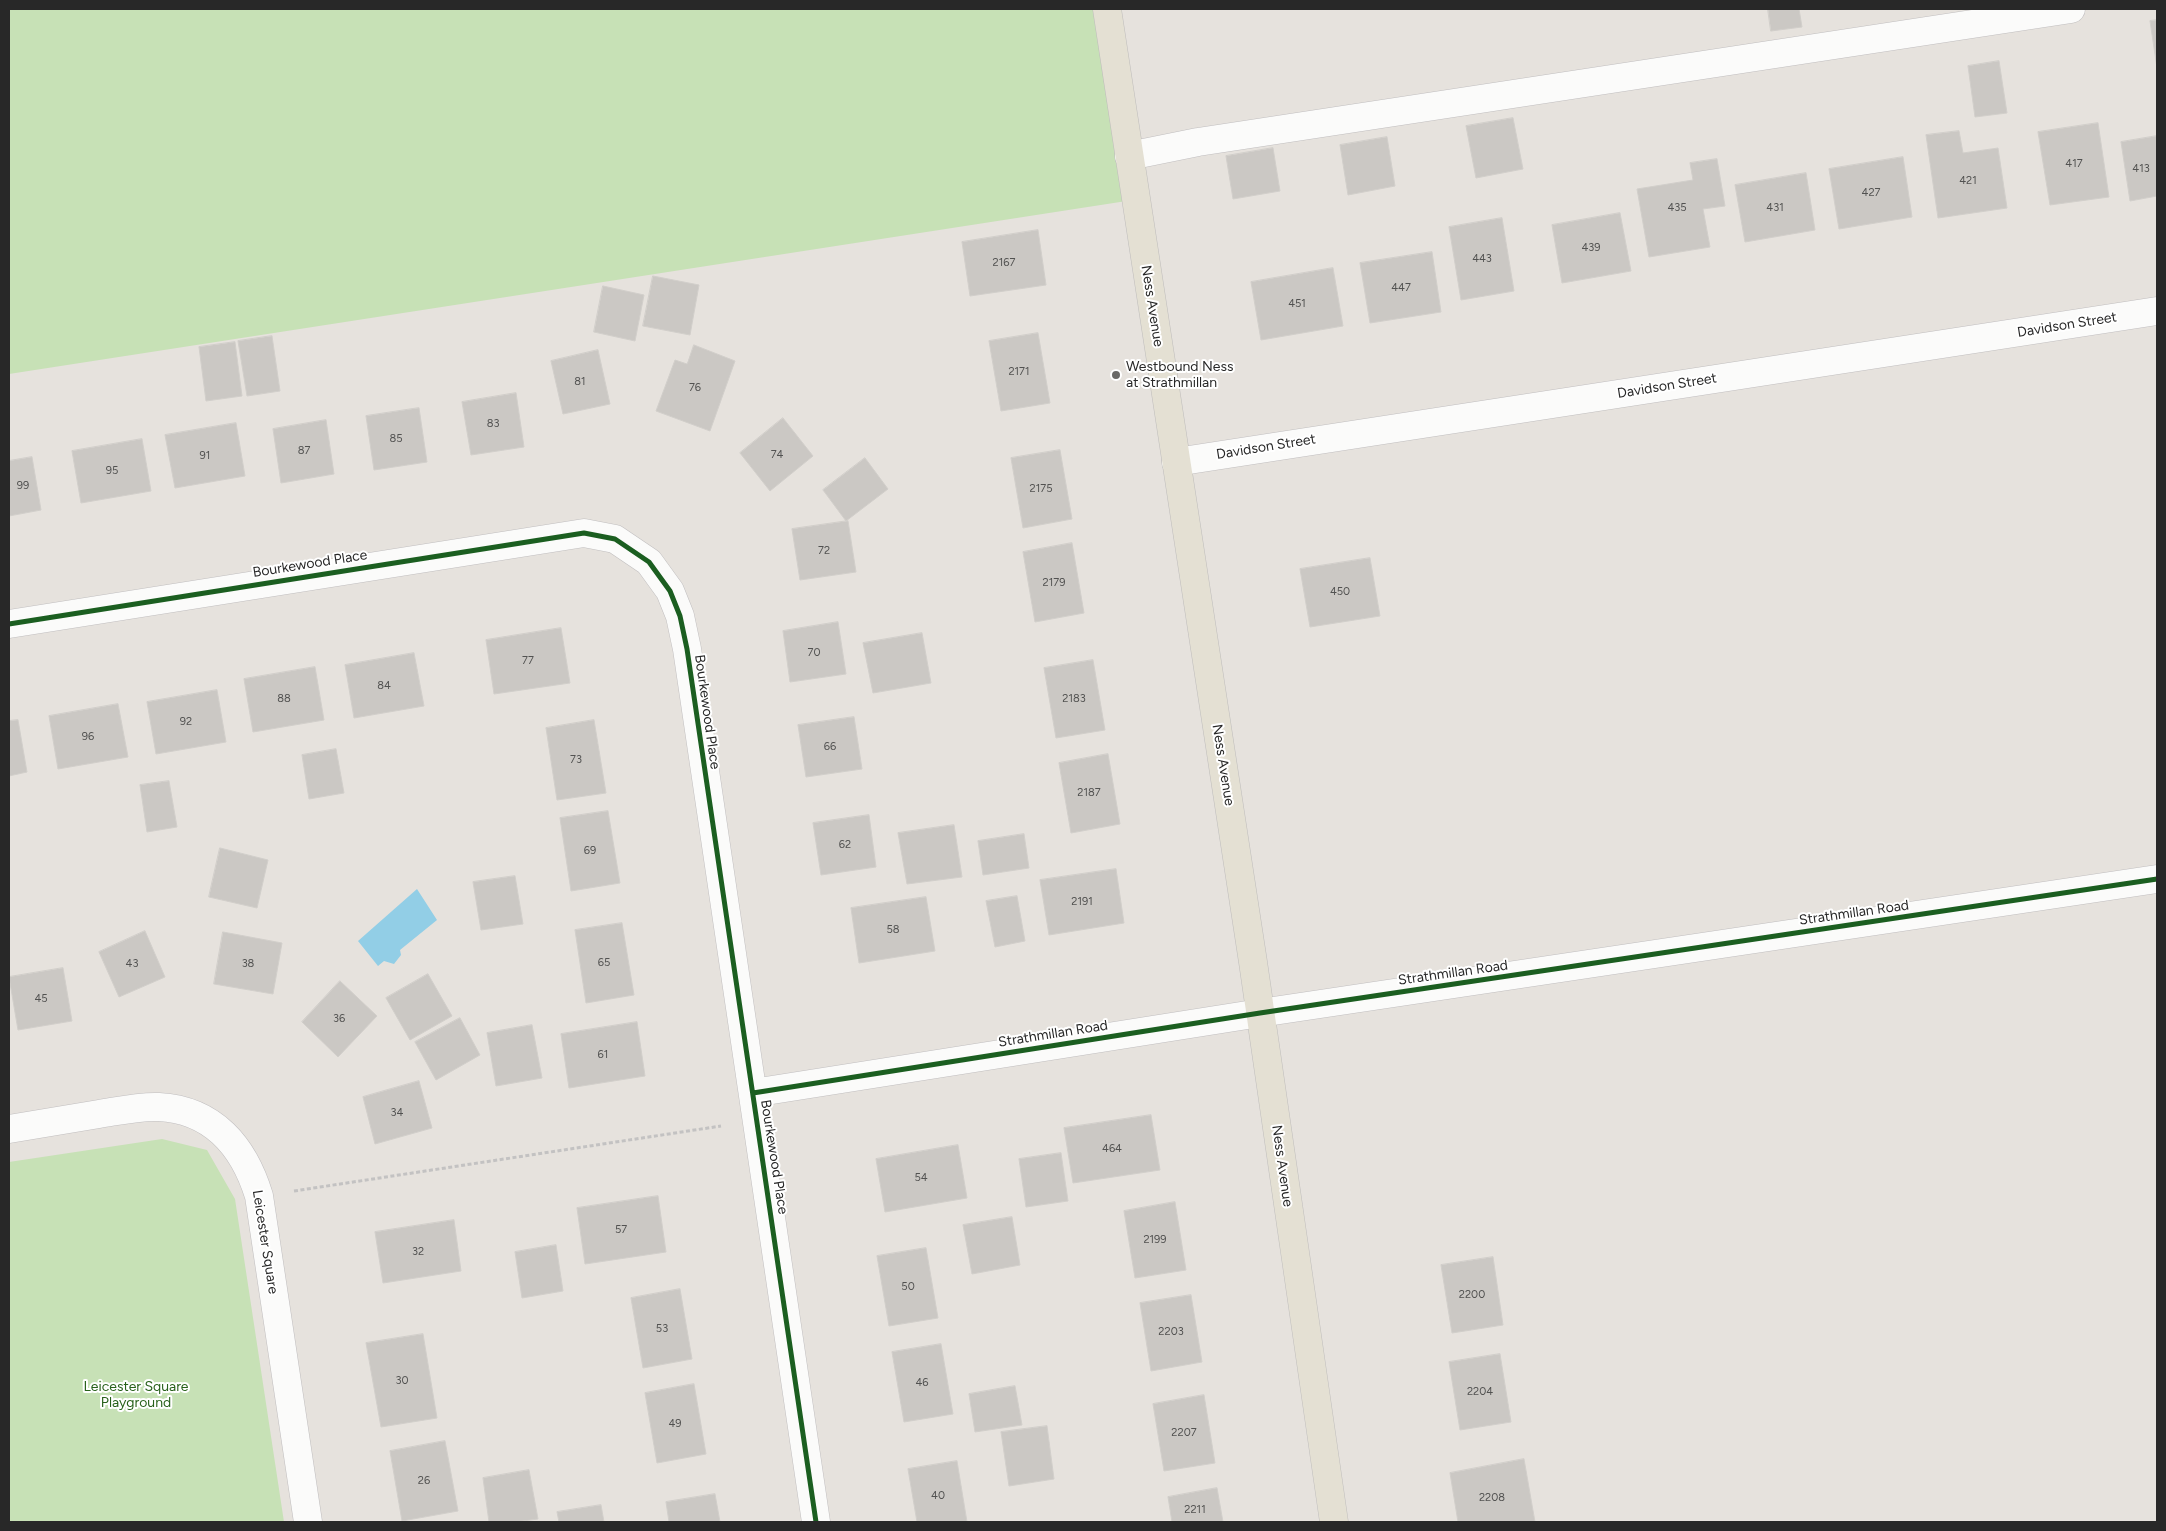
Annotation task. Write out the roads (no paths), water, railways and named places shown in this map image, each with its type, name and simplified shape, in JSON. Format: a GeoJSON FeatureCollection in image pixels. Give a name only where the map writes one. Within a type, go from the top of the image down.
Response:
{"type":"FeatureCollection","features":[{"type":"Feature","properties":{"kind":"main road","name":"Ness Avenue"},"geometry":{"type":"LineString","coordinates":[[1107,9],[1260,1013],[1334,1522]]}},
{"type":"Feature","properties":{"kind":"street"},"geometry":{"type":"LineString","coordinates":[[1129,156],[1198,142],[2071,9]]}},
{"type":"Feature","properties":{"kind":"street","name":"Davidson Street"},"geometry":{"type":"LineString","coordinates":[[1176,462],[2157,311]]}},
{"type":"Feature","properties":{"kind":"street","name":"Bourkewood Place"},"geometry":{"type":"LineString","coordinates":[[9,624],[584,533],[615,539],[649,562],[670,591],[680,616],[686,649],[816,1522]]}},
{"type":"Feature","properties":{"kind":"street","name":"Strathmillan Road"},"geometry":{"type":"LineString","coordinates":[[753,1092],[1260,1013],[2157,879]]}},
{"type":"Feature","properties":{"kind":"street","name":"Leicester Square"},"geometry":{"type":"LineString","coordinates":[[9,1128],[132,1109],[159,1107],[190,1112],[212,1123],[234,1144],[252,1171],[259,1196],[308,1522]]}},
{"type":"Feature","properties":{"kind":"water"},"geometry":{"type":"Polygon","coordinates":[[[417,889],[437,920],[400,950],[401,955],[394,964],[384,961],[378,966],[358,941],[417,889]]]}},
{"type":"Feature","properties":{"kind":"place","name":"Westbound Ness at Strathmillan"},"geometry":{"type":"Point","coordinates":[1116,375]}},
{"type":"Feature","properties":{"kind":"park label","name":"Leicester Square Playground"},"geometry":{"type":"Point","coordinates":[136,1395]}}]}
